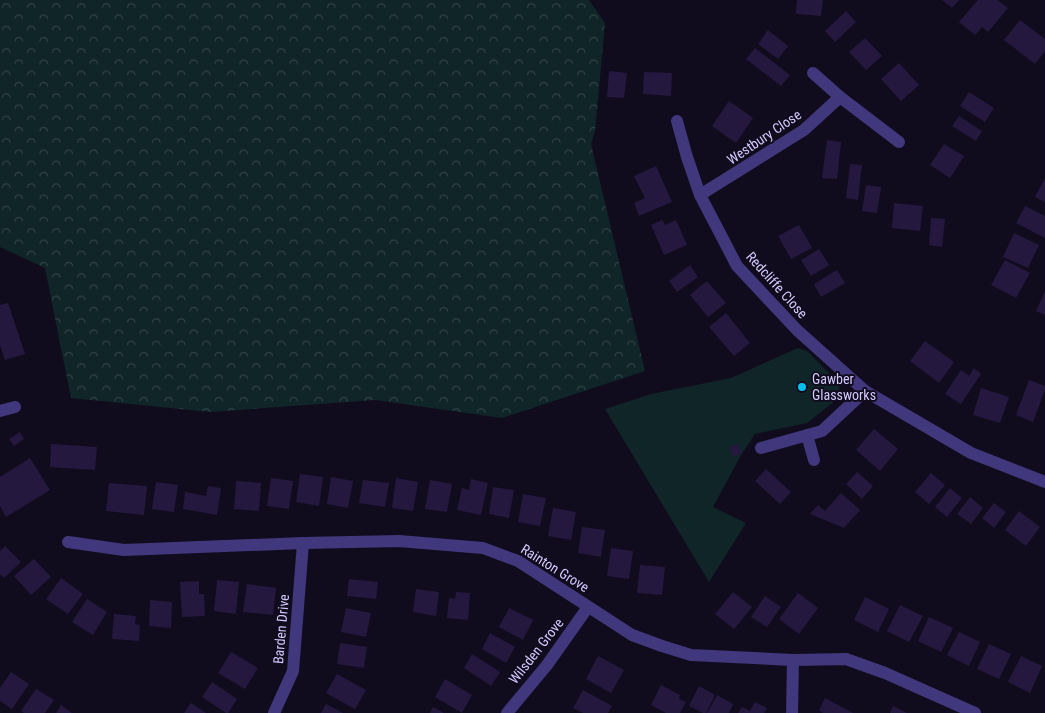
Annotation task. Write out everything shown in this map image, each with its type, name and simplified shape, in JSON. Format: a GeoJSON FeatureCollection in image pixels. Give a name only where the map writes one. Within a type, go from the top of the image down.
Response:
{"type":"FeatureCollection","features":[{"type":"Feature","properties":{"kind":"street"},"geometry":{"type":"LineString","coordinates":[[813,73],[840,97],[899,142]]}},
{"type":"Feature","properties":{"kind":"street","name":"Westbury Close"},"geometry":{"type":"LineString","coordinates":[[700,195],[804,130],[840,97]]}},
{"type":"Feature","properties":{"kind":"street","name":"Redcliffe Close"},"geometry":{"type":"LineString","coordinates":[[677,121],[700,195],[737,266],[797,330],[865,391],[971,453],[1045,482]]}},
{"type":"Feature","properties":{"kind":"street"},"geometry":{"type":"LineString","coordinates":[[762,448],[822,432],[865,391]]}},
{"type":"Feature","properties":{"kind":"street"},"geometry":{"type":"LineString","coordinates":[[0,411],[15,407]]}},
{"type":"Feature","properties":{"kind":"street"},"geometry":{"type":"LineString","coordinates":[[807,436],[814,460]]}},
{"type":"Feature","properties":{"kind":"street","name":"Rainton Grove"},"geometry":{"type":"LineString","coordinates":[[68,542],[124,550],[399,541],[484,548],[518,560],[632,635],[691,655],[793,660],[846,659],[885,673],[975,713]]}},
{"type":"Feature","properties":{"kind":"street","name":"Barden Drive"},"geometry":{"type":"LineString","coordinates":[[274,713],[293,670],[303,543]]}},
{"type":"Feature","properties":{"kind":"street","name":"Wilsden Grove"},"geometry":{"type":"LineString","coordinates":[[507,713],[547,665],[588,607]]}},
{"type":"Feature","properties":{"kind":"street"},"geometry":{"type":"LineString","coordinates":[[792,713],[793,660]]}},
{"type":"Feature","properties":{"kind":"green space"},"geometry":{"type":"Polygon","coordinates":[[[0,0],[589,0],[605,23],[595,131],[591,144],[645,371],[502,418],[375,400],[210,412],[71,398],[45,268],[0,247],[0,0]]]}},
{"type":"Feature","properties":{"kind":"green space"},"geometry":{"type":"Polygon","coordinates":[[[798,348],[807,351],[839,383],[840,397],[807,423],[755,434],[741,455],[713,507],[746,523],[709,582],[605,409],[651,394],[731,378],[798,348]]]}},
{"type":"Feature","properties":{"kind":"building"},"geometry":{"type":"Polygon","coordinates":[[[797,0],[823,0],[821,16],[796,14],[797,0]]]}},
{"type":"Feature","properties":{"kind":"building"},"geometry":{"type":"Polygon","coordinates":[[[942,0],[959,0],[952,8],[942,0]]]}},
{"type":"Feature","properties":{"kind":"building"},"geometry":{"type":"Polygon","coordinates":[[[978,0],[997,0],[1008,8],[988,32],[982,27],[975,35],[959,22],[978,0]]]}},
{"type":"Feature","properties":{"kind":"building"},"geometry":{"type":"Polygon","coordinates":[[[846,11],[856,22],[835,42],[825,31],[846,11]]]}},
{"type":"Feature","properties":{"kind":"building"},"geometry":{"type":"Polygon","coordinates":[[[1020,20],[1045,39],[1045,51],[1035,64],[1004,40],[1020,20]]]}},
{"type":"Feature","properties":{"kind":"building"},"geometry":{"type":"Polygon","coordinates":[[[768,30],[788,46],[778,59],[758,44],[768,30]]]}},
{"type":"Feature","properties":{"kind":"building"},"geometry":{"type":"Polygon","coordinates":[[[865,38],[882,56],[866,70],[849,52],[865,38]]]}},
{"type":"Feature","properties":{"kind":"building"},"geometry":{"type":"Polygon","coordinates":[[[755,48],[790,75],[781,86],[746,59],[755,48]]]}},
{"type":"Feature","properties":{"kind":"building"},"geometry":{"type":"Polygon","coordinates":[[[899,63],[919,85],[901,101],[881,79],[899,63]]]}},
{"type":"Feature","properties":{"kind":"building"},"geometry":{"type":"Polygon","coordinates":[[[609,71],[627,73],[624,98],[607,97],[609,71]]]}},
{"type":"Feature","properties":{"kind":"building"},"geometry":{"type":"Polygon","coordinates":[[[644,72],[672,73],[671,96],[643,94],[644,72]]]}},
{"type":"Feature","properties":{"kind":"building"},"geometry":{"type":"Polygon","coordinates":[[[969,92],[994,108],[985,122],[960,106],[969,92]]]}},
{"type":"Feature","properties":{"kind":"building"},"geometry":{"type":"Polygon","coordinates":[[[729,101],[753,118],[736,143],[712,126],[729,101]]]}},
{"type":"Feature","properties":{"kind":"building"},"geometry":{"type":"Polygon","coordinates":[[[959,116],[982,131],[976,141],[952,126],[959,116]]]}},
{"type":"Feature","properties":{"kind":"building"},"geometry":{"type":"Polygon","coordinates":[[[827,140],[841,142],[837,179],[822,178],[827,140]]]}},
{"type":"Feature","properties":{"kind":"building"},"geometry":{"type":"Polygon","coordinates":[[[944,144],[964,156],[950,178],[930,165],[944,144]]]}},
{"type":"Feature","properties":{"kind":"building"},"geometry":{"type":"Polygon","coordinates":[[[850,164],[862,165],[858,200],[846,198],[850,164]]]}},
{"type":"Feature","properties":{"kind":"building"},"geometry":{"type":"Polygon","coordinates":[[[656,166],[672,202],[639,216],[634,203],[645,198],[634,176],[656,166]]]}},
{"type":"Feature","properties":{"kind":"building"},"geometry":{"type":"Polygon","coordinates":[[[1045,178],[1045,202],[1035,197],[1045,178]]]}},
{"type":"Feature","properties":{"kind":"building"},"geometry":{"type":"Polygon","coordinates":[[[866,185],[881,187],[877,213],[862,211],[866,185]]]}},
{"type":"Feature","properties":{"kind":"building"},"geometry":{"type":"Polygon","coordinates":[[[894,203],[923,206],[920,231],[892,228],[894,203]]]}},
{"type":"Feature","properties":{"kind":"building"},"geometry":{"type":"Polygon","coordinates":[[[1025,206],[1045,216],[1045,238],[1016,223],[1025,206]]]}},
{"type":"Feature","properties":{"kind":"building"},"geometry":{"type":"Polygon","coordinates":[[[931,218],[945,219],[942,247],[929,245],[931,218]]]}},
{"type":"Feature","properties":{"kind":"building"},"geometry":{"type":"Polygon","coordinates":[[[662,220],[665,225],[676,220],[687,245],[664,255],[651,225],[662,220]]]}},
{"type":"Feature","properties":{"kind":"building"},"geometry":{"type":"Polygon","coordinates":[[[799,225],[812,248],[791,259],[778,236],[799,225]]]}},
{"type":"Feature","properties":{"kind":"building"},"geometry":{"type":"Polygon","coordinates":[[[1014,233],[1039,245],[1028,268],[1003,257],[1014,233]]]}},
{"type":"Feature","properties":{"kind":"building"},"geometry":{"type":"Polygon","coordinates":[[[819,249],[829,265],[811,276],[801,260],[819,249]]]}},
{"type":"Feature","properties":{"kind":"building"},"geometry":{"type":"Polygon","coordinates":[[[1005,260],[1030,273],[1016,298],[991,285],[1005,260]]]}},
{"type":"Feature","properties":{"kind":"building"},"geometry":{"type":"Polygon","coordinates":[[[690,265],[698,277],[677,292],[669,281],[690,265]]]}},
{"type":"Feature","properties":{"kind":"building"},"geometry":{"type":"Polygon","coordinates":[[[837,270],[845,283],[821,297],[814,284],[837,270]]]}},
{"type":"Feature","properties":{"kind":"building"},"geometry":{"type":"Polygon","coordinates":[[[707,281],[726,303],[708,317],[690,295],[707,281]]]}},
{"type":"Feature","properties":{"kind":"building"},"geometry":{"type":"Polygon","coordinates":[[[1045,291],[1045,315],[1036,311],[1045,291]]]}},
{"type":"Feature","properties":{"kind":"building"},"geometry":{"type":"Polygon","coordinates":[[[8,303],[25,354],[5,360],[0,345],[0,305],[8,303]]]}},
{"type":"Feature","properties":{"kind":"building"},"geometry":{"type":"Polygon","coordinates":[[[726,313],[750,343],[734,356],[709,327],[726,313]]]}},
{"type":"Feature","properties":{"kind":"building"},"geometry":{"type":"Polygon","coordinates":[[[925,341],[954,362],[939,383],[910,361],[925,341]]]}},
{"type":"Feature","properties":{"kind":"building"},"geometry":{"type":"Polygon","coordinates":[[[974,368],[981,374],[961,404],[945,394],[961,370],[969,376],[974,368]]]}},
{"type":"Feature","properties":{"kind":"building"},"geometry":{"type":"Polygon","coordinates":[[[1029,380],[1045,386],[1033,422],[1016,415],[1029,380]]]}},
{"type":"Feature","properties":{"kind":"building"},"geometry":{"type":"Polygon","coordinates":[[[981,388],[1009,397],[1000,423],[973,415],[981,388]]]}},
{"type":"Feature","properties":{"kind":"building"},"geometry":{"type":"Polygon","coordinates":[[[874,429],[898,449],[880,471],[856,450],[874,429]]]}},
{"type":"Feature","properties":{"kind":"building"},"geometry":{"type":"Polygon","coordinates":[[[20,432],[24,439],[14,446],[9,439],[20,432]]]}},
{"type":"Feature","properties":{"kind":"building"},"geometry":{"type":"Polygon","coordinates":[[[737,443],[742,453],[734,457],[729,448],[737,443]]]}},
{"type":"Feature","properties":{"kind":"building"},"geometry":{"type":"Polygon","coordinates":[[[51,444],[97,447],[95,470],[50,467],[51,444]]]}},
{"type":"Feature","properties":{"kind":"building"},"geometry":{"type":"Polygon","coordinates":[[[30,458],[50,490],[6,517],[0,506],[0,477],[30,458]]]}},
{"type":"Feature","properties":{"kind":"building"},"geometry":{"type":"Polygon","coordinates":[[[766,469],[791,492],[780,504],[755,481],[766,469]]]}},
{"type":"Feature","properties":{"kind":"building"},"geometry":{"type":"Polygon","coordinates":[[[857,472],[873,486],[862,499],[846,484],[857,472]]]}},
{"type":"Feature","properties":{"kind":"building"},"geometry":{"type":"Polygon","coordinates":[[[931,473],[945,485],[929,504],[915,492],[931,473]]]}},
{"type":"Feature","properties":{"kind":"building"},"geometry":{"type":"Polygon","coordinates":[[[300,474],[323,477],[319,506],[296,502],[300,474]]]}},
{"type":"Feature","properties":{"kind":"building"},"geometry":{"type":"Polygon","coordinates":[[[331,477],[353,481],[348,508],[327,504],[331,477]]]}},
{"type":"Feature","properties":{"kind":"building"},"geometry":{"type":"Polygon","coordinates":[[[271,478],[293,481],[289,509],[267,506],[271,478]]]}},
{"type":"Feature","properties":{"kind":"building"},"geometry":{"type":"Polygon","coordinates":[[[396,478],[418,482],[413,511],[392,508],[396,478]]]}},
{"type":"Feature","properties":{"kind":"building"},"geometry":{"type":"Polygon","coordinates":[[[471,479],[488,483],[481,515],[457,510],[462,488],[469,490],[471,479]]]}},
{"type":"Feature","properties":{"kind":"building"},"geometry":{"type":"Polygon","coordinates":[[[363,480],[389,483],[385,507],[359,503],[363,480]]]}},
{"type":"Feature","properties":{"kind":"building"},"geometry":{"type":"Polygon","coordinates":[[[430,480],[452,484],[447,512],[425,509],[430,480]]]}},
{"type":"Feature","properties":{"kind":"building"},"geometry":{"type":"Polygon","coordinates":[[[236,481],[261,483],[259,511],[234,509],[236,481]]]}},
{"type":"Feature","properties":{"kind":"building"},"geometry":{"type":"Polygon","coordinates":[[[156,482],[178,485],[174,512],[152,509],[156,482]]]}},
{"type":"Feature","properties":{"kind":"building"},"geometry":{"type":"Polygon","coordinates":[[[109,483],[147,486],[144,515],[106,511],[109,483]]]}},
{"type":"Feature","properties":{"kind":"building"},"geometry":{"type":"Polygon","coordinates":[[[208,486],[221,488],[217,515],[183,509],[185,492],[206,496],[208,486]]]}},
{"type":"Feature","properties":{"kind":"building"},"geometry":{"type":"Polygon","coordinates":[[[493,487],[514,490],[509,518],[489,514],[493,487]]]}},
{"type":"Feature","properties":{"kind":"building"},"geometry":{"type":"Polygon","coordinates":[[[950,488],[962,498],[947,517],[935,507],[950,488]]]}},
{"type":"Feature","properties":{"kind":"building"},"geometry":{"type":"Polygon","coordinates":[[[841,493],[860,510],[844,528],[810,514],[818,505],[825,511],[841,493]]]}},
{"type":"Feature","properties":{"kind":"building"},"geometry":{"type":"Polygon","coordinates":[[[523,494],[546,498],[540,526],[518,522],[523,494]]]}},
{"type":"Feature","properties":{"kind":"building"},"geometry":{"type":"Polygon","coordinates":[[[970,497],[983,508],[971,524],[957,514],[970,497]]]}},
{"type":"Feature","properties":{"kind":"building"},"geometry":{"type":"Polygon","coordinates":[[[994,503],[1006,512],[994,528],[982,518],[994,503]]]}},
{"type":"Feature","properties":{"kind":"building"},"geometry":{"type":"Polygon","coordinates":[[[553,508],[576,512],[571,540],[548,536],[553,508]]]}},
{"type":"Feature","properties":{"kind":"building"},"geometry":{"type":"Polygon","coordinates":[[[1019,511],[1040,527],[1026,546],[1005,530],[1019,511]]]}},
{"type":"Feature","properties":{"kind":"building"},"geometry":{"type":"Polygon","coordinates":[[[582,527],[605,530],[601,557],[578,553],[582,527]]]}},
{"type":"Feature","properties":{"kind":"building"},"geometry":{"type":"Polygon","coordinates":[[[5,546],[21,562],[4,578],[0,574],[0,551],[5,546]]]}},
{"type":"Feature","properties":{"kind":"building"},"geometry":{"type":"Polygon","coordinates":[[[611,548],[633,551],[629,579],[607,576],[611,548]]]}},
{"type":"Feature","properties":{"kind":"building"},"geometry":{"type":"Polygon","coordinates":[[[34,559],[51,577],[31,595],[14,576],[34,559]]]}},
{"type":"Feature","properties":{"kind":"building"},"geometry":{"type":"Polygon","coordinates":[[[640,565],[665,567],[662,595],[637,593],[640,565]]]}},
{"type":"Feature","properties":{"kind":"building"},"geometry":{"type":"Polygon","coordinates":[[[61,578],[83,594],[68,614],[46,599],[61,578]]]}},
{"type":"Feature","properties":{"kind":"building"},"geometry":{"type":"Polygon","coordinates":[[[349,579],[378,582],[376,599],[347,596],[349,579]]]}},
{"type":"Feature","properties":{"kind":"building"},"geometry":{"type":"Polygon","coordinates":[[[217,580],[239,582],[236,614],[214,611],[217,580]]]}},
{"type":"Feature","properties":{"kind":"building"},"geometry":{"type":"Polygon","coordinates":[[[199,581],[199,594],[204,594],[205,616],[182,617],[180,582],[199,581]]]}},
{"type":"Feature","properties":{"kind":"building"},"geometry":{"type":"Polygon","coordinates":[[[247,584],[276,588],[273,615],[243,612],[247,584]]]}},
{"type":"Feature","properties":{"kind":"building"},"geometry":{"type":"Polygon","coordinates":[[[416,589],[439,592],[436,616],[413,612],[416,589]]]}},
{"type":"Feature","properties":{"kind":"building"},"geometry":{"type":"Polygon","coordinates":[[[456,592],[470,593],[468,620],[447,618],[449,598],[455,599],[456,592]]]}},
{"type":"Feature","properties":{"kind":"building"},"geometry":{"type":"Polygon","coordinates":[[[733,592],[752,607],[734,629],[715,614],[733,592]]]}},
{"type":"Feature","properties":{"kind":"building"},"geometry":{"type":"Polygon","coordinates":[[[798,593],[818,608],[799,634],[779,619],[798,593]]]}},
{"type":"Feature","properties":{"kind":"building"},"geometry":{"type":"Polygon","coordinates":[[[765,596],[781,607],[767,627],[751,617],[765,596]]]}},
{"type":"Feature","properties":{"kind":"building"},"geometry":{"type":"Polygon","coordinates":[[[865,597],[889,609],[878,632],[854,620],[865,597]]]}},
{"type":"Feature","properties":{"kind":"building"},"geometry":{"type":"Polygon","coordinates":[[[87,599],[107,612],[93,635],[72,622],[87,599]]]}},
{"type":"Feature","properties":{"kind":"building"},"geometry":{"type":"Polygon","coordinates":[[[150,600],[172,602],[171,628],[149,626],[150,600]]]}},
{"type":"Feature","properties":{"kind":"building"},"geometry":{"type":"Polygon","coordinates":[[[900,605],[923,616],[909,642],[887,631],[900,605]]]}},
{"type":"Feature","properties":{"kind":"building"},"geometry":{"type":"Polygon","coordinates":[[[346,608],[371,613],[366,637],[341,632],[346,608]]]}},
{"type":"Feature","properties":{"kind":"building"},"geometry":{"type":"Polygon","coordinates":[[[509,608],[533,620],[523,640],[499,627],[509,608]]]}},
{"type":"Feature","properties":{"kind":"building"},"geometry":{"type":"Polygon","coordinates":[[[114,614],[136,616],[135,624],[140,625],[139,641],[112,639],[114,614]]]}},
{"type":"Feature","properties":{"kind":"building"},"geometry":{"type":"Polygon","coordinates":[[[929,617],[953,628],[941,652],[918,641],[929,617]]]}},
{"type":"Feature","properties":{"kind":"building"},"geometry":{"type":"Polygon","coordinates":[[[959,632],[980,642],[969,666],[947,655],[959,632]]]}},
{"type":"Feature","properties":{"kind":"building"},"geometry":{"type":"Polygon","coordinates":[[[490,633],[515,647],[506,663],[482,649],[490,633]]]}},
{"type":"Feature","properties":{"kind":"building"},"geometry":{"type":"Polygon","coordinates":[[[340,643],[367,647],[364,668],[337,664],[340,643]]]}},
{"type":"Feature","properties":{"kind":"building"},"geometry":{"type":"Polygon","coordinates":[[[989,644],[1011,654],[999,679],[977,669],[989,644]]]}},
{"type":"Feature","properties":{"kind":"building"},"geometry":{"type":"Polygon","coordinates":[[[231,652],[258,668],[245,689],[218,673],[231,652]]]}},
{"type":"Feature","properties":{"kind":"building"},"geometry":{"type":"Polygon","coordinates":[[[472,654],[500,672],[491,686],[464,668],[472,654]]]}},
{"type":"Feature","properties":{"kind":"building"},"geometry":{"type":"Polygon","coordinates":[[[598,656],[624,670],[611,693],[586,679],[598,656]]]}},
{"type":"Feature","properties":{"kind":"building"},"geometry":{"type":"Polygon","coordinates":[[[1021,656],[1042,666],[1030,693],[1008,682],[1021,656]]]}},
{"type":"Feature","properties":{"kind":"building"},"geometry":{"type":"Polygon","coordinates":[[[11,672],[29,684],[12,709],[0,701],[0,688],[11,672]]]}},
{"type":"Feature","properties":{"kind":"building"},"geometry":{"type":"Polygon","coordinates":[[[337,674],[366,690],[355,709],[326,693],[337,674]]]}},
{"type":"Feature","properties":{"kind":"building"},"geometry":{"type":"Polygon","coordinates":[[[445,679],[472,695],[462,713],[435,697],[445,679]]]}},
{"type":"Feature","properties":{"kind":"building"},"geometry":{"type":"Polygon","coordinates":[[[212,682],[237,699],[228,713],[202,697],[212,682]]]}},
{"type":"Feature","properties":{"kind":"building"},"geometry":{"type":"Polygon","coordinates":[[[661,685],[680,695],[679,699],[686,702],[680,713],[666,713],[651,705],[661,685]]]}},
{"type":"Feature","properties":{"kind":"building"},"geometry":{"type":"Polygon","coordinates":[[[699,686],[715,695],[706,713],[689,706],[699,686]]]}},
{"type":"Feature","properties":{"kind":"building"},"geometry":{"type":"Polygon","coordinates":[[[36,689],[54,700],[45,713],[24,713],[21,711],[36,689]]]}},
{"type":"Feature","properties":{"kind":"building"},"geometry":{"type":"Polygon","coordinates":[[[583,690],[612,706],[608,713],[583,713],[573,708],[583,690]]]}},
{"type":"Feature","properties":{"kind":"building"},"geometry":{"type":"Polygon","coordinates":[[[717,695],[733,704],[729,713],[707,713],[717,695]]]}},
{"type":"Feature","properties":{"kind":"building"},"geometry":{"type":"Polygon","coordinates":[[[825,698],[853,713],[823,713],[819,710],[825,698]]]}},
{"type":"Feature","properties":{"kind":"building"},"geometry":{"type":"Polygon","coordinates":[[[755,702],[767,708],[764,713],[738,713],[742,707],[750,711],[755,702]]]}},
{"type":"Feature","properties":{"kind":"building"},"geometry":{"type":"Polygon","coordinates":[[[191,703],[206,713],[184,713],[191,703]]]}},
{"type":"Feature","properties":{"kind":"building"},"geometry":{"type":"Polygon","coordinates":[[[326,704],[343,713],[321,713],[326,704]]]}},
{"type":"Feature","properties":{"kind":"building"},"geometry":{"type":"Polygon","coordinates":[[[61,705],[72,713],[56,713],[61,705]]]}},
{"type":"Feature","properties":{"kind":"building"},"geometry":{"type":"Polygon","coordinates":[[[893,706],[907,713],[890,713],[893,706]]]}},
{"type":"Feature","properties":{"kind":"building"},"geometry":{"type":"Polygon","coordinates":[[[433,707],[444,713],[430,713],[433,707]]]}},
{"type":"Feature","properties":{"kind":"place","name":"Gawber Glassworks"},"geometry":{"type":"Point","coordinates":[802,387]}}]}
